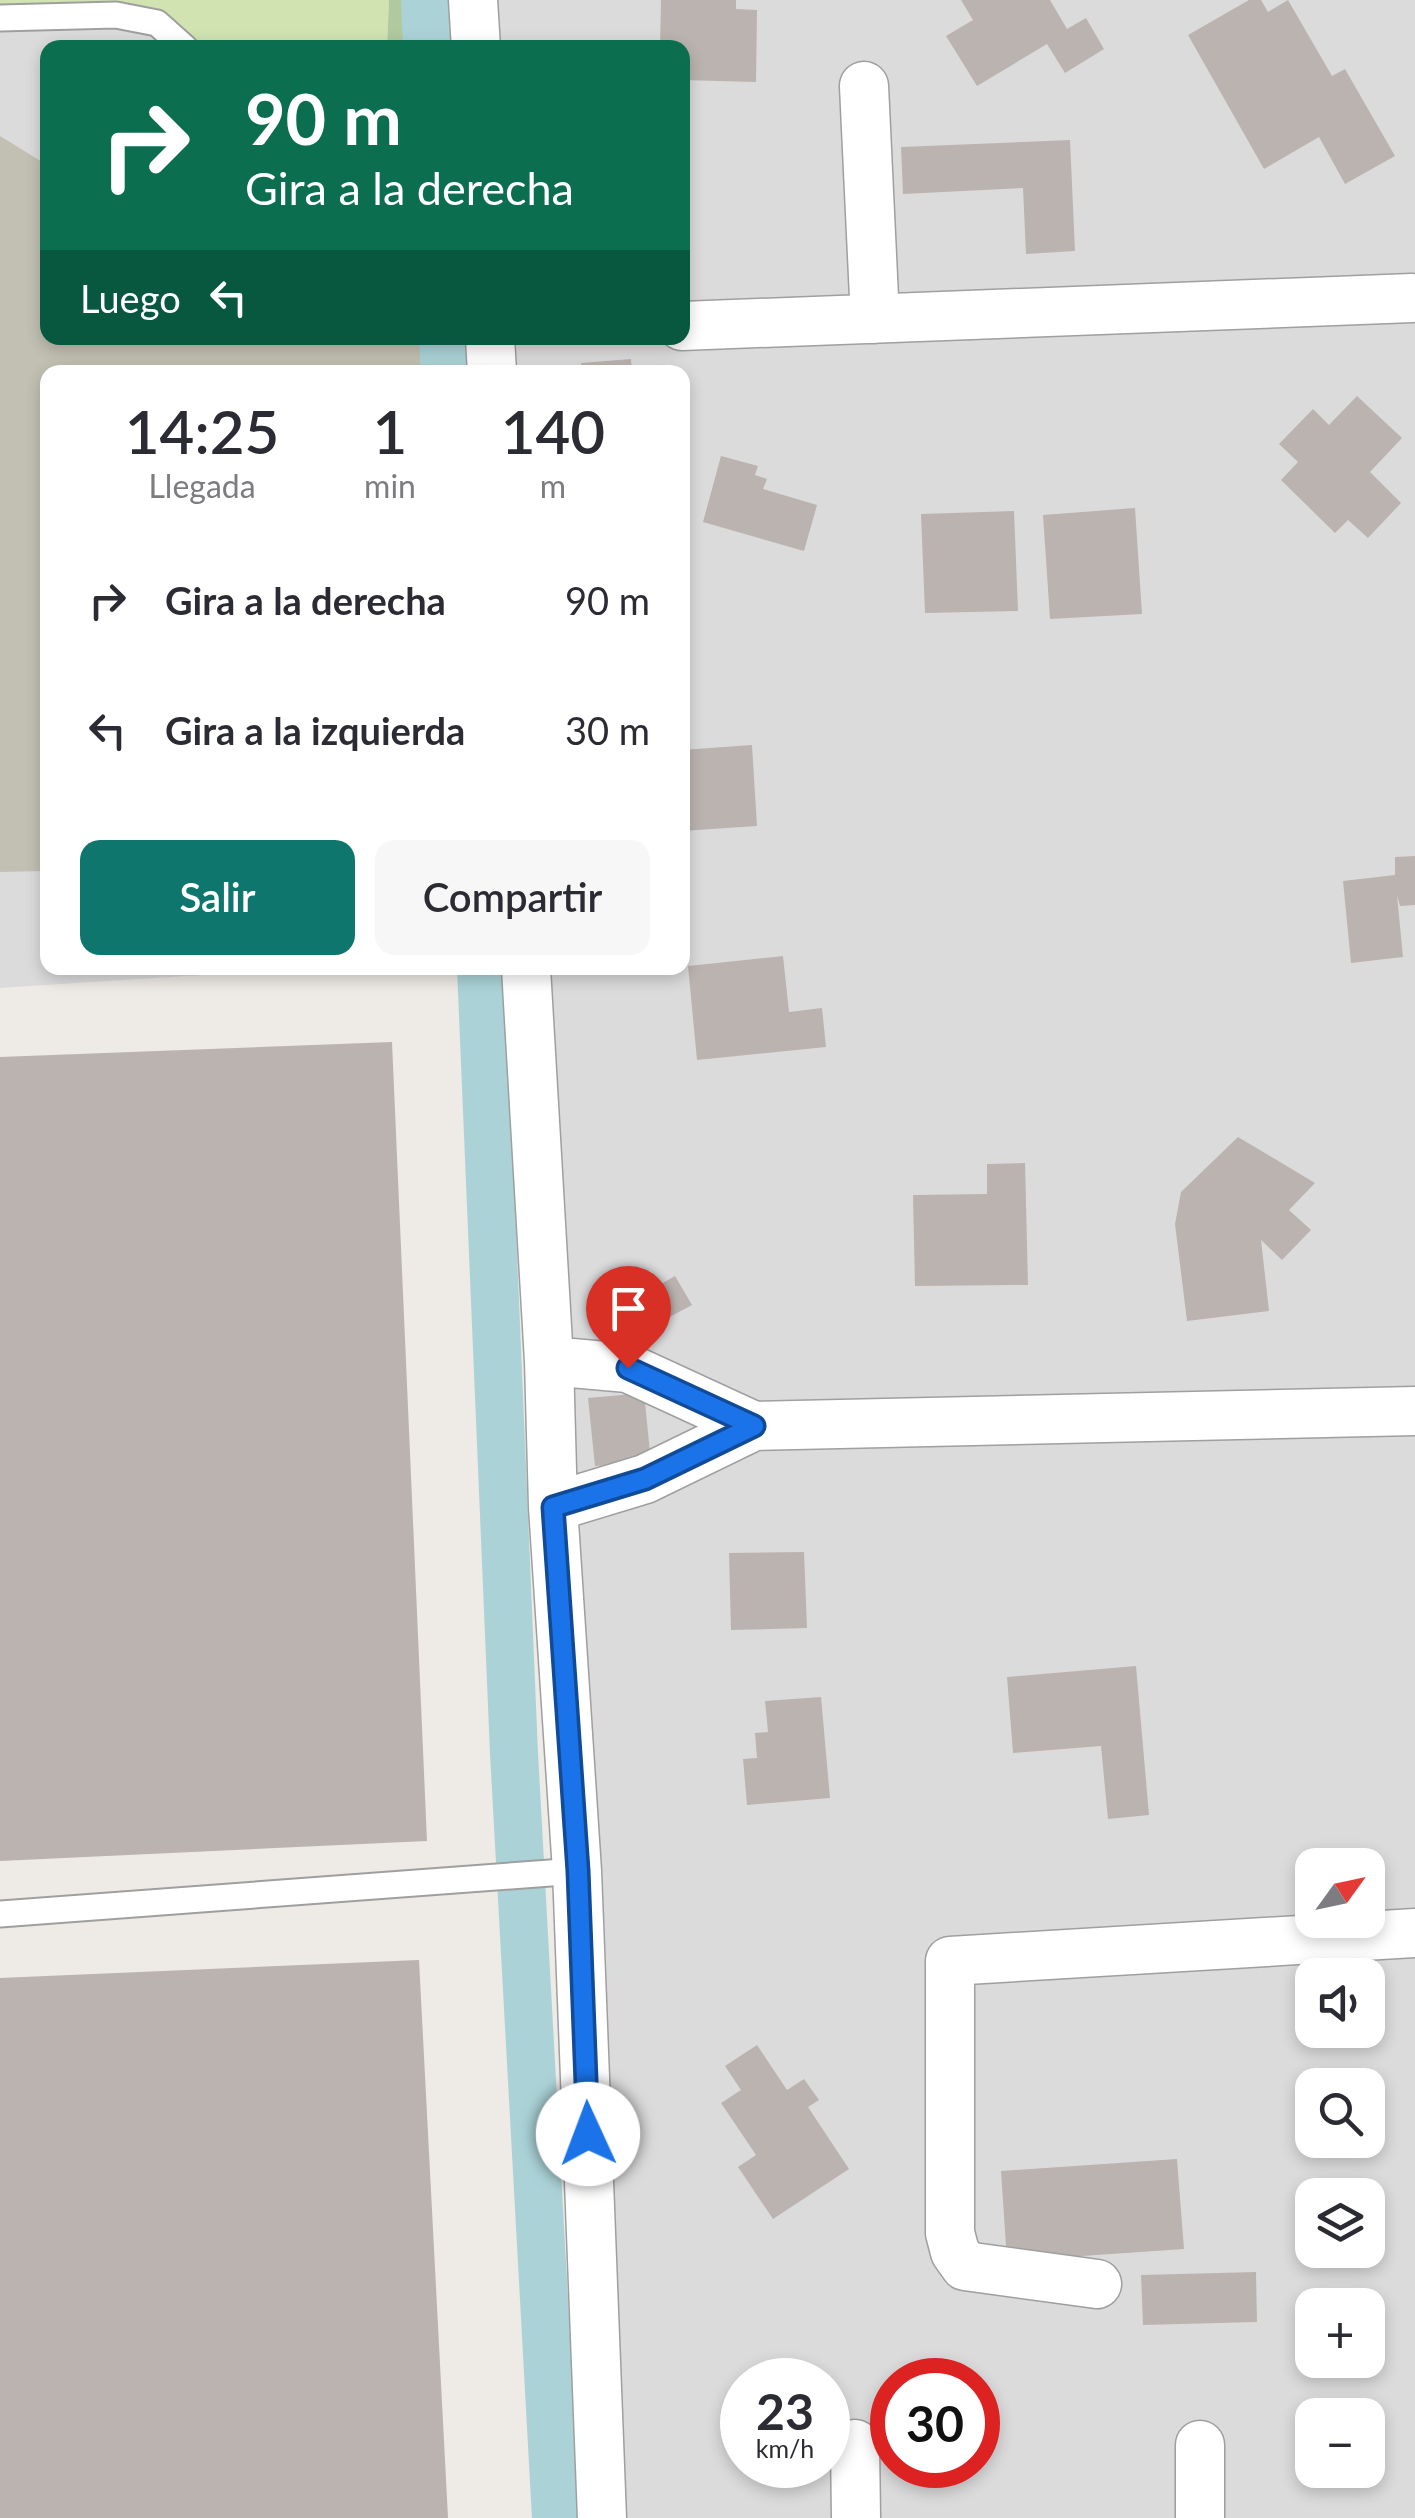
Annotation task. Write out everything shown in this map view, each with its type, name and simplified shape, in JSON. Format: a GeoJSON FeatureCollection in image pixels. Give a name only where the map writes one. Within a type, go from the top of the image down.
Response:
{"type":"FeatureCollection","features":[{"type":"Feature","properties":{"kind":"street"},"geometry":{"type":"LineString","coordinates":[[474,0],[476,40]]}},
{"type":"Feature","properties":{"kind":"street"},"geometry":{"type":"LineString","coordinates":[[864,86],[875,319]]}},
{"type":"Feature","properties":{"kind":"street"},"geometry":{"type":"LineString","coordinates":[[690,326],[1412,298]]}},
{"type":"Feature","properties":{"kind":"street"},"geometry":{"type":"LineString","coordinates":[[526,975],[549,1361],[553,1507],[578,1871],[602,2518]]}},
{"type":"Feature","properties":{"kind":"street"},"geometry":{"type":"LineString","coordinates":[[549,1361],[628,1368],[754,1426]]}},
{"type":"Feature","properties":{"kind":"street"},"geometry":{"type":"LineString","coordinates":[[553,1507],[645,1479],[754,1426],[1415,1412]]}},
{"type":"Feature","properties":{"kind":"street"},"geometry":{"type":"LineString","coordinates":[[1096,2284],[965,2266],[955,2252],[950,2232],[950,1961],[1415,1933]]}},
{"type":"Feature","properties":{"kind":"street"},"geometry":{"type":"LineString","coordinates":[[854,2444],[856,2518]]}},
{"type":"Feature","properties":{"kind":"street"},"geometry":{"type":"LineString","coordinates":[[1200,2444],[1200,2518]]}},
{"type":"Feature","properties":{"kind":"lane"},"geometry":{"type":"LineString","coordinates":[[0,18],[116,15],[156,23],[176,40]]}},
{"type":"Feature","properties":{"kind":"lane"},"geometry":{"type":"LineString","coordinates":[[0,1914],[578,1871]]}},
{"type":"Feature","properties":{"kind":"shaded area"},"geometry":{"type":"Polygon","coordinates":[[[473,0],[1415,0],[1415,2518],[602,2518],[526,975],[690,975],[690,365],[40,365],[40,975],[200,975],[0,988],[0,18],[116,15],[170,40],[40,40],[40,345],[690,345],[690,40],[476,40],[473,0]]]}},
{"type":"Feature","properties":{"kind":"shaded area"},"geometry":{"type":"Polygon","coordinates":[[[0,136],[40,161],[40,345],[480,345],[451,365],[40,365],[40,871],[0,872],[0,136]]]}},
{"type":"Feature","properties":{"kind":"green space"},"geometry":{"type":"Polygon","coordinates":[[[0,0],[389,0],[387,40],[177,40],[156,23],[0,18],[0,0]]]}},
{"type":"Feature","properties":{"kind":"green space"},"geometry":{"type":"Polygon","coordinates":[[[389,0],[473,0],[476,40],[387,40],[389,0]]]}},
{"type":"Feature","properties":{"kind":"building"},"geometry":{"type":"Polygon","coordinates":[[[661,0],[736,0],[736,9],[757,10],[756,82],[690,80],[690,40],[660,40],[661,0]]]}},
{"type":"Feature","properties":{"kind":"building"},"geometry":{"type":"Polygon","coordinates":[[[961,0],[1050,0],[1067,29],[1086,18],[1104,49],[1065,73],[1047,44],[977,86],[946,36],[973,20],[961,0]]]}},
{"type":"Feature","properties":{"kind":"building"},"geometry":{"type":"Polygon","coordinates":[[[1249,0],[1261,0],[1268,12],[1288,0],[1332,76],[1345,69],[1395,156],[1345,184],[1319,137],[1264,169],[1188,35],[1249,0]]]}},
{"type":"Feature","properties":{"kind":"building"},"geometry":{"type":"Polygon","coordinates":[[[1070,140],[1075,251],[1026,254],[1023,188],[903,194],[901,147],[1070,140]]]}},
{"type":"Feature","properties":{"kind":"building"},"geometry":{"type":"Polygon","coordinates":[[[631,359],[631,365],[581,365],[631,359]]]}},
{"type":"Feature","properties":{"kind":"building"},"geometry":{"type":"Polygon","coordinates":[[[1357,396],[1402,438],[1370,472],[1401,503],[1368,538],[1348,520],[1335,533],[1281,480],[1298,462],[1279,444],[1313,409],[1329,425],[1357,396]]]}},
{"type":"Feature","properties":{"kind":"building"},"geometry":{"type":"Polygon","coordinates":[[[721,456],[758,466],[755,475],[767,479],[763,489],[817,505],[804,551],[703,522],[721,456]]]}},
{"type":"Feature","properties":{"kind":"building"},"geometry":{"type":"Polygon","coordinates":[[[1135,508],[1142,614],[1050,619],[1043,515],[1135,508]]]}},
{"type":"Feature","properties":{"kind":"building"},"geometry":{"type":"Polygon","coordinates":[[[1014,511],[1018,611],[925,613],[921,514],[1014,511]]]}},
{"type":"Feature","properties":{"kind":"building"},"geometry":{"type":"Polygon","coordinates":[[[752,745],[757,826],[690,830],[690,749],[752,745]]]}},
{"type":"Feature","properties":{"kind":"building"},"geometry":{"type":"Polygon","coordinates":[[[1415,856],[1415,905],[1400,906],[1397,895],[1403,957],[1351,963],[1343,881],[1395,875],[1395,857],[1415,856]]]}},
{"type":"Feature","properties":{"kind":"building"},"geometry":{"type":"Polygon","coordinates":[[[783,956],[789,1012],[822,1008],[826,1047],[697,1060],[690,966],[783,956]]]}},
{"type":"Feature","properties":{"kind":"building"},"geometry":{"type":"Polygon","coordinates":[[[392,1042],[427,1841],[0,1861],[0,1057],[392,1042]]]}},
{"type":"Feature","properties":{"kind":"building"},"geometry":{"type":"Polygon","coordinates":[[[1238,1137],[1315,1183],[1289,1210],[1311,1230],[1282,1260],[1261,1240],[1269,1311],[1187,1321],[1175,1224],[1181,1192],[1238,1137]]]}},
{"type":"Feature","properties":{"kind":"building"},"geometry":{"type":"Polygon","coordinates":[[[1025,1163],[1028,1285],[915,1286],[913,1195],[987,1194],[987,1164],[1025,1163]]]}},
{"type":"Feature","properties":{"kind":"building"},"geometry":{"type":"Polygon","coordinates":[[[675,1276],[692,1305],[664,1320],[647,1292],[675,1276]]]}},
{"type":"Feature","properties":{"kind":"building"},"geometry":{"type":"Polygon","coordinates":[[[644,1393],[651,1462],[595,1466],[588,1398],[644,1393]]]}},
{"type":"Feature","properties":{"kind":"building"},"geometry":{"type":"Polygon","coordinates":[[[804,1552],[807,1628],[731,1630],[729,1553],[804,1552]]]}},
{"type":"Feature","properties":{"kind":"building"},"geometry":{"type":"Polygon","coordinates":[[[1136,1666],[1149,1815],[1108,1819],[1101,1746],[1013,1753],[1007,1677],[1136,1666]]]}},
{"type":"Feature","properties":{"kind":"building"},"geometry":{"type":"Polygon","coordinates":[[[821,1697],[830,1798],[747,1805],[743,1759],[757,1758],[755,1733],[768,1732],[765,1701],[821,1697]]]}},
{"type":"Feature","properties":{"kind":"building"},"geometry":{"type":"Polygon","coordinates":[[[419,1960],[448,2518],[0,2518],[0,1978],[419,1960]]]}},
{"type":"Feature","properties":{"kind":"building"},"geometry":{"type":"Polygon","coordinates":[[[757,2045],[787,2090],[804,2079],[819,2100],[808,2107],[849,2169],[773,2219],[738,2167],[756,2155],[721,2103],[741,2090],[725,2066],[757,2045]]]}},
{"type":"Feature","properties":{"kind":"building"},"geometry":{"type":"Polygon","coordinates":[[[1177,2159],[1184,2249],[1007,2261],[1001,2171],[1177,2159]]]}},
{"type":"Feature","properties":{"kind":"building"},"geometry":{"type":"Polygon","coordinates":[[[1256,2272],[1257,2322],[1143,2325],[1141,2275],[1256,2272]]]}},
{"type":"Feature","properties":{"kind":"waterway"},"geometry":{"type":"LineString","coordinates":[[425,0],[427,40]]}},
{"type":"Feature","properties":{"kind":"waterway"},"geometry":{"type":"LineString","coordinates":[[443,345],[445,365]]}},
{"type":"Feature","properties":{"kind":"waterway"},"geometry":{"type":"LineString","coordinates":[[481,975],[514,1753],[556,2518]]}},
{"type":"Feature","properties":{"kind":"route"},"geometry":{"type":"LineString","coordinates":[[588,2134],[578,1871],[553,1507],[645,1479],[754,1426],[628,1368]]}}]}
